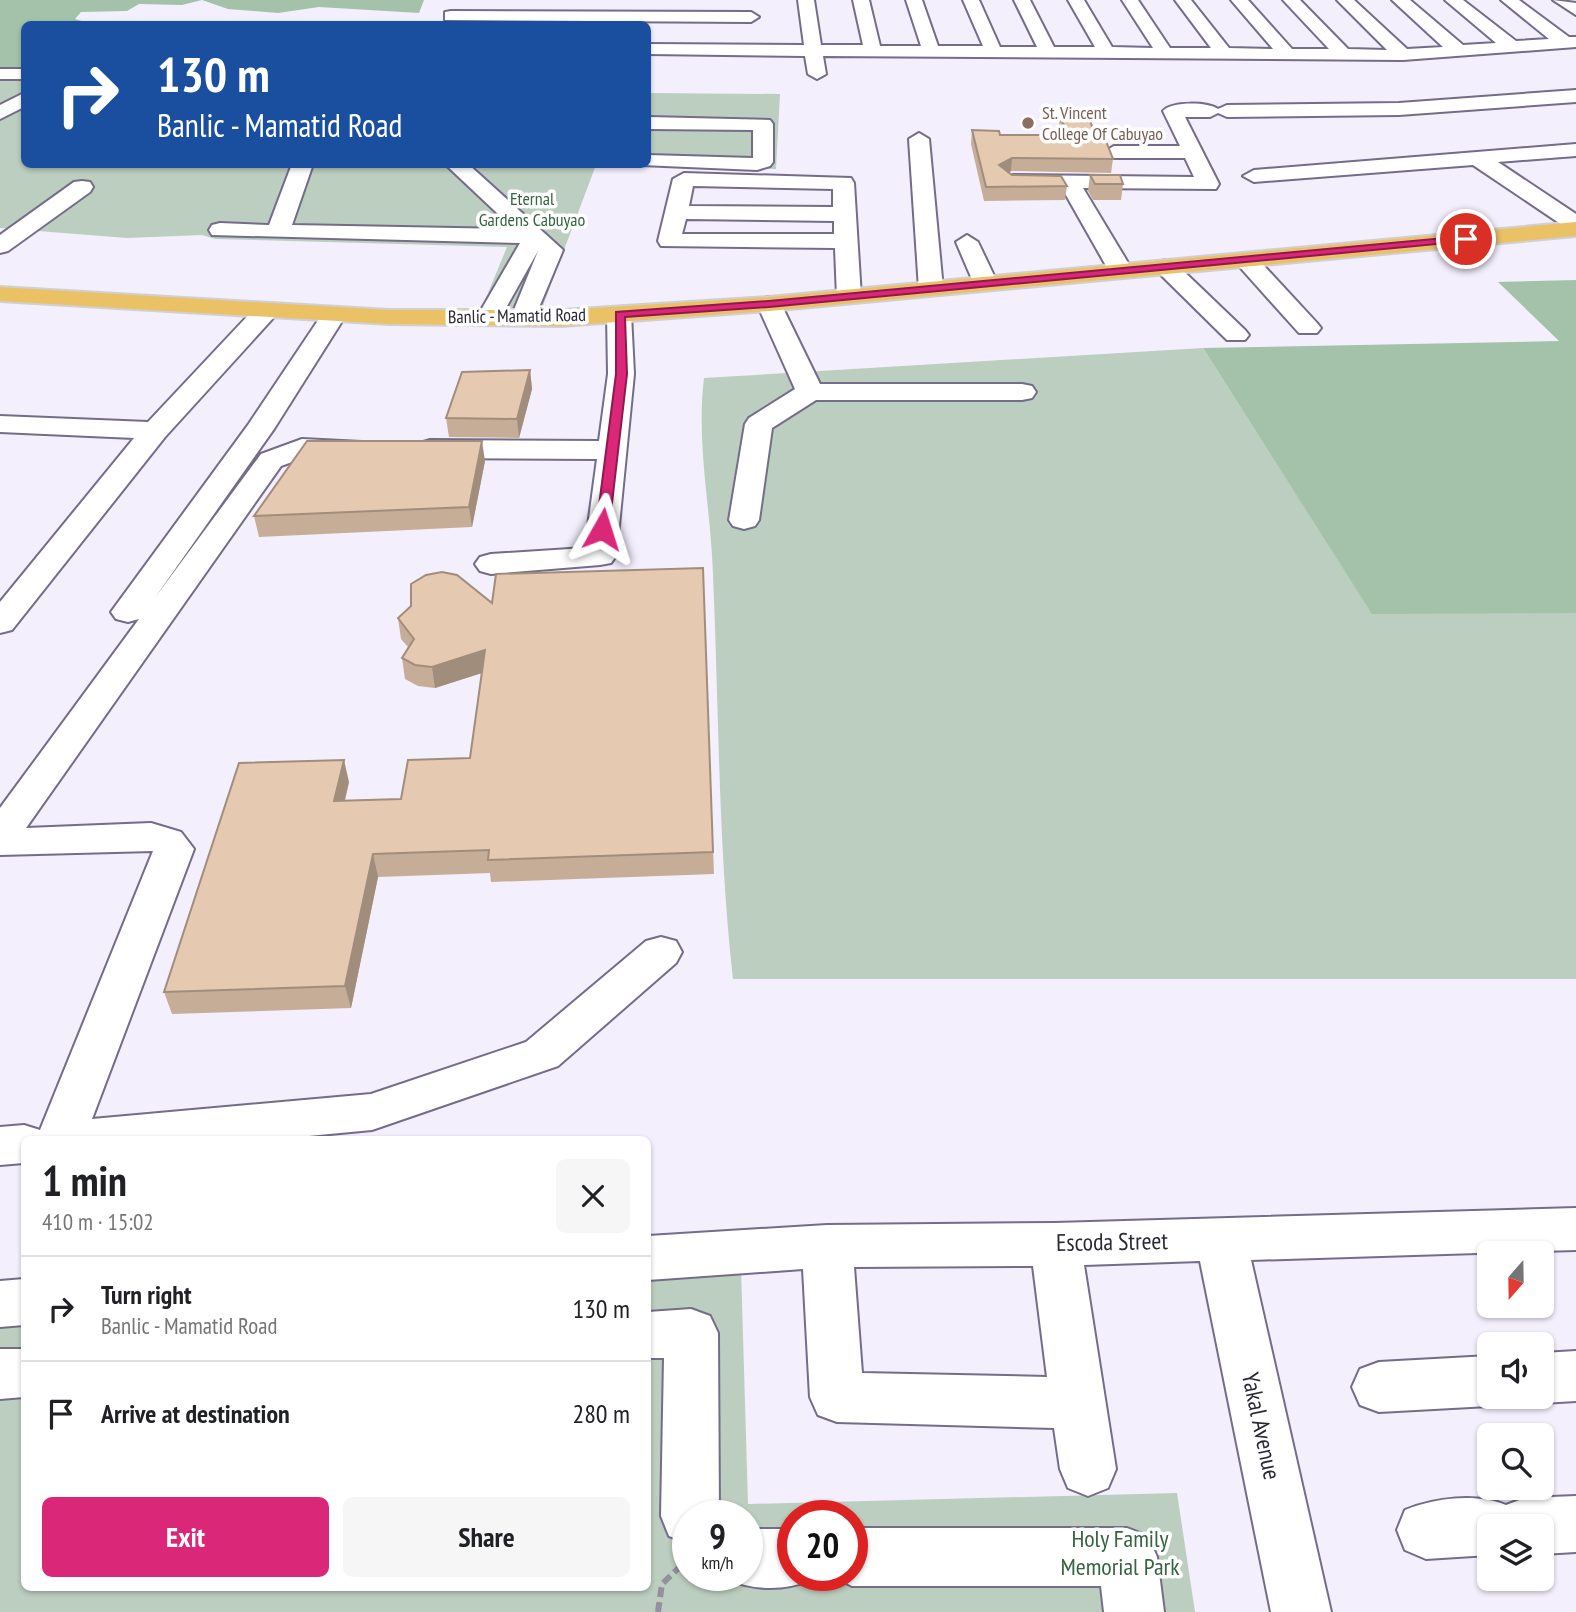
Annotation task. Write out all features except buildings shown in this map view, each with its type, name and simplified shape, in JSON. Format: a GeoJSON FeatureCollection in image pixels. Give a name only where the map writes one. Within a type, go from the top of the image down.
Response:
{"type":"FeatureCollection","features":[{"type":"Feature","properties":{"kind":"main road","name":"Banlic - Mamatid Road"},"geometry":{"type":"LineString","coordinates":[[0,294],[334,315],[523,317],[619,314],[849,297],[1576,227]]}},
{"type":"Feature","properties":{"kind":"street"},"geometry":{"type":"LineString","coordinates":[[527,0],[751,20],[815,66],[1423,72]]}},
{"type":"Feature","properties":{"kind":"street"},"geometry":{"type":"LineString","coordinates":[[806,0],[815,66]]}},
{"type":"Feature","properties":{"kind":"street"},"geometry":{"type":"LineString","coordinates":[[861,0],[873,51]]}},
{"type":"Feature","properties":{"kind":"street"},"geometry":{"type":"LineString","coordinates":[[914,0],[931,51]]}},
{"type":"Feature","properties":{"kind":"street"},"geometry":{"type":"LineString","coordinates":[[971,0],[994,51]]}},
{"type":"Feature","properties":{"kind":"street"},"geometry":{"type":"LineString","coordinates":[[1022,0],[1048,52]]}},
{"type":"Feature","properties":{"kind":"street"},"geometry":{"type":"LineString","coordinates":[[1076,0],[1107,53]]}},
{"type":"Feature","properties":{"kind":"street"},"geometry":{"type":"LineString","coordinates":[[1130,0],[1165,54]]}},
{"type":"Feature","properties":{"kind":"street"},"geometry":{"type":"LineString","coordinates":[[1183,0],[1224,54]]}},
{"type":"Feature","properties":{"kind":"street"},"geometry":{"type":"LineString","coordinates":[[1239,0],[1287,54]]}},
{"type":"Feature","properties":{"kind":"street"},"geometry":{"type":"LineString","coordinates":[[1291,0],[1344,55]]}},
{"type":"Feature","properties":{"kind":"street"},"geometry":{"type":"LineString","coordinates":[[1345,0],[1403,55]]}},
{"type":"Feature","properties":{"kind":"street"},"geometry":{"type":"LineString","coordinates":[[1400,0],[1460,52]]}},
{"type":"Feature","properties":{"kind":"street"},"geometry":{"type":"LineString","coordinates":[[1453,0],[1514,48]]}},
{"type":"Feature","properties":{"kind":"street"},"geometry":{"type":"LineString","coordinates":[[1509,0],[1571,42]]}},
{"type":"Feature","properties":{"kind":"street"},"geometry":{"type":"LineString","coordinates":[[1561,0],[1576,10]]}},
{"type":"Feature","properties":{"kind":"street"},"geometry":{"type":"LineString","coordinates":[[451,13],[751,20]]}},
{"type":"Feature","properties":{"kind":"street"},"geometry":{"type":"LineString","coordinates":[[651,32],[751,20]]}},
{"type":"Feature","properties":{"kind":"street"},"geometry":{"type":"LineString","coordinates":[[651,48],[751,20]]}},
{"type":"Feature","properties":{"kind":"street"},"geometry":{"type":"LineString","coordinates":[[815,66],[873,51],[1403,55],[1571,42]]}},
{"type":"Feature","properties":{"kind":"street"},"geometry":{"type":"LineString","coordinates":[[0,74],[21,74]]}},
{"type":"Feature","properties":{"kind":"street"},"geometry":{"type":"LineString","coordinates":[[1011,180],[1208,184],[1173,111],[1399,109],[1576,96]]}},
{"type":"Feature","properties":{"kind":"street"},"geometry":{"type":"LineString","coordinates":[[0,114],[21,101]]}},
{"type":"Feature","properties":{"kind":"street"},"geometry":{"type":"LineString","coordinates":[[1273,112],[1307,170]]}},
{"type":"Feature","properties":{"kind":"street"},"geometry":{"type":"LineString","coordinates":[[651,123],[763,124],[762,162],[757,164],[651,161]]}},
{"type":"Feature","properties":{"kind":"street"},"geometry":{"type":"LineString","coordinates":[[919,139],[932,289]]}},
{"type":"Feature","properties":{"kind":"street"},"geometry":{"type":"LineString","coordinates":[[1254,176],[1576,150]]}},
{"type":"Feature","properties":{"kind":"street"},"geometry":{"type":"LineString","coordinates":[[1114,152],[1194,152]]}},
{"type":"Feature","properties":{"kind":"street"},"geometry":{"type":"LineString","coordinates":[[1477,158],[1576,227]]}},
{"type":"Feature","properties":{"kind":"street"},"geometry":{"type":"LineString","coordinates":[[278,232],[302,168]]}},
{"type":"Feature","properties":{"kind":"street"},"geometry":{"type":"LineString","coordinates":[[459,168],[551,250],[523,317]]}},
{"type":"Feature","properties":{"kind":"street"},"geometry":{"type":"LineString","coordinates":[[845,241],[669,241],[684,178],[843,183],[849,297]]}},
{"type":"Feature","properties":{"kind":"street"},"geometry":{"type":"LineString","coordinates":[[1069,182],[1121,271]]}},
{"type":"Feature","properties":{"kind":"street"},"geometry":{"type":"LineString","coordinates":[[0,246],[82,187]]}},
{"type":"Feature","properties":{"kind":"street"},"geometry":{"type":"LineString","coordinates":[[677,212],[844,214]]}},
{"type":"Feature","properties":{"kind":"street"},"geometry":{"type":"LineString","coordinates":[[219,230],[535,236]]}},
{"type":"Feature","properties":{"kind":"street"},"geometry":{"type":"LineString","coordinates":[[489,317],[535,236]]}},
{"type":"Feature","properties":{"kind":"street"},"geometry":{"type":"LineString","coordinates":[[967,242],[986,284]]}},
{"type":"Feature","properties":{"kind":"street"},"geometry":{"type":"LineString","coordinates":[[1246,260],[1308,328]]}},
{"type":"Feature","properties":{"kind":"street"},"geometry":{"type":"LineString","coordinates":[[1166,267],[1236,335]]}},
{"type":"Feature","properties":{"kind":"street"},"geometry":{"type":"LineString","coordinates":[[769,304],[810,392]]}},
{"type":"Feature","properties":{"kind":"street"},"geometry":{"type":"LineString","coordinates":[[0,623],[155,431],[267,311]]}},
{"type":"Feature","properties":{"kind":"street"},"geometry":{"type":"LineString","coordinates":[[491,564],[600,556],[610,450],[621,374],[619,314]]}},
{"type":"Feature","properties":{"kind":"street"},"geometry":{"type":"LineString","coordinates":[[0,792],[260,429],[334,315]]}},
{"type":"Feature","properties":{"kind":"street"},"geometry":{"type":"LineString","coordinates":[[744,520],[759,424],[810,392],[1022,393]]}},
{"type":"Feature","properties":{"kind":"street"},"geometry":{"type":"LineString","coordinates":[[6,430],[155,431]]}},
{"type":"Feature","properties":{"kind":"street"},"geometry":{"type":"LineString","coordinates":[[0,836],[271,460],[302,448],[610,450]]}},
{"type":"Feature","properties":{"kind":"street"},"geometry":{"type":"LineString","coordinates":[[0,842],[151,836],[167,841],[174,849],[61,1136]]}},
{"type":"Feature","properties":{"kind":"street"},"geometry":{"type":"LineString","coordinates":[[108,1136],[372,1112],[542,1054],[661,952]]}},
{"type":"Feature","properties":{"kind":"street"},"geometry":{"type":"LineString","coordinates":[[0,1146],[21,1144]]}},
{"type":"Feature","properties":{"kind":"street","name":"Escoda Street"},"geometry":{"type":"LineString","coordinates":[[651,1258],[827,1246],[1055,1244],[1576,1228]]}},
{"type":"Feature","properties":{"kind":"street","name":"Yakal Avenue"},"geometry":{"type":"LineString","coordinates":[[1221,1240],[1301,1612]]}},
{"type":"Feature","properties":{"kind":"street"},"geometry":{"type":"LineString","coordinates":[[1055,1244],[1088,1469]]}},
{"type":"Feature","properties":{"kind":"street"},"geometry":{"type":"LineString","coordinates":[[827,1246],[837,1397],[1078,1403]]}},
{"type":"Feature","properties":{"kind":"street"},"geometry":{"type":"LineString","coordinates":[[0,1304],[21,1302]]}},
{"type":"Feature","properties":{"kind":"street"},"geometry":{"type":"LineString","coordinates":[[651,1335],[691,1333],[690,1500]]}},
{"type":"Feature","properties":{"kind":"street"},"geometry":{"type":"LineString","coordinates":[[0,1374],[21,1373]]}},
{"type":"Feature","properties":{"kind":"street"},"geometry":{"type":"LineString","coordinates":[[1554,1377],[1576,1376]]}},
{"type":"Feature","properties":{"kind":"street"},"geometry":{"type":"LineString","coordinates":[[1379,1387],[1477,1382]]}},
{"type":"Feature","properties":{"kind":"street"},"geometry":{"type":"LineString","coordinates":[[1554,1525],[1576,1524]]}},
{"type":"Feature","properties":{"kind":"street"},"geometry":{"type":"LineString","coordinates":[[1426,1530],[1477,1528]]}},
{"type":"Feature","properties":{"kind":"street"},"geometry":{"type":"LineString","coordinates":[[868,1557],[1127,1557],[1134,1612]]}},
{"type":"Feature","properties":{"kind":"path"},"geometry":{"type":"LineString","coordinates":[[658,1612],[662,1584],[672,1574]]}},
{"type":"Feature","properties":{"kind":"green space"},"geometry":{"type":"Polygon","coordinates":[[[0,0],[202,0],[182,5],[139,4],[127,11],[81,12],[75,19],[82,21],[21,21],[21,82],[0,78],[0,0]]]}},
{"type":"Feature","properties":{"kind":"green space"},"geometry":{"type":"Polygon","coordinates":[[[202,0],[424,0],[419,13],[319,7],[278,13],[228,9],[202,0]]]}},
{"type":"Feature","properties":{"kind":"green space","name":"Eternal Gardens Cabuyao"},"geometry":{"type":"Polygon","coordinates":[[[0,70],[21,70],[21,168],[595,168],[541,311],[481,310],[507,247],[215,239],[202,235],[127,238],[0,228],[0,70]]]}},
{"type":"Feature","properties":{"kind":"green space","name":"Eternal Gardens Cabuyao"},"geometry":{"type":"Polygon","coordinates":[[[651,93],[780,94],[776,169],[651,166],[651,93]]]}},
{"type":"Feature","properties":{"kind":"green space"},"geometry":{"type":"Polygon","coordinates":[[[1576,280],[1576,613],[1372,614],[1203,348],[1559,341],[1498,282],[1576,280]]]}},
{"type":"Feature","properties":{"kind":"green space"},"geometry":{"type":"Polygon","coordinates":[[[1203,348],[1372,613],[1576,613],[1576,979],[733,979],[722,828],[712,550],[703,452],[704,378],[1203,348]]]}},
{"type":"Feature","properties":{"kind":"green space","name":"Holy Family Memorial Park"},"geometry":{"type":"Polygon","coordinates":[[[741,1268],[748,1500],[672,1500],[672,1591],[763,1591],[763,1504],[777,1503],[777,1591],[868,1591],[868,1501],[1177,1493],[1195,1612],[0,1612],[0,1320],[21,1319],[21,1591],[651,1591],[651,1275],[741,1268]]]}},
{"type":"Feature","properties":{"kind":"place","name":"St. Vincent College Of Cabuyao"},"geometry":{"type":"Point","coordinates":[1028,123]}},
{"type":"Feature","properties":{"kind":"route"},"geometry":{"type":"LineString","coordinates":[[602,529],[621,374],[619,314],[769,304],[1466,239]]}}]}
